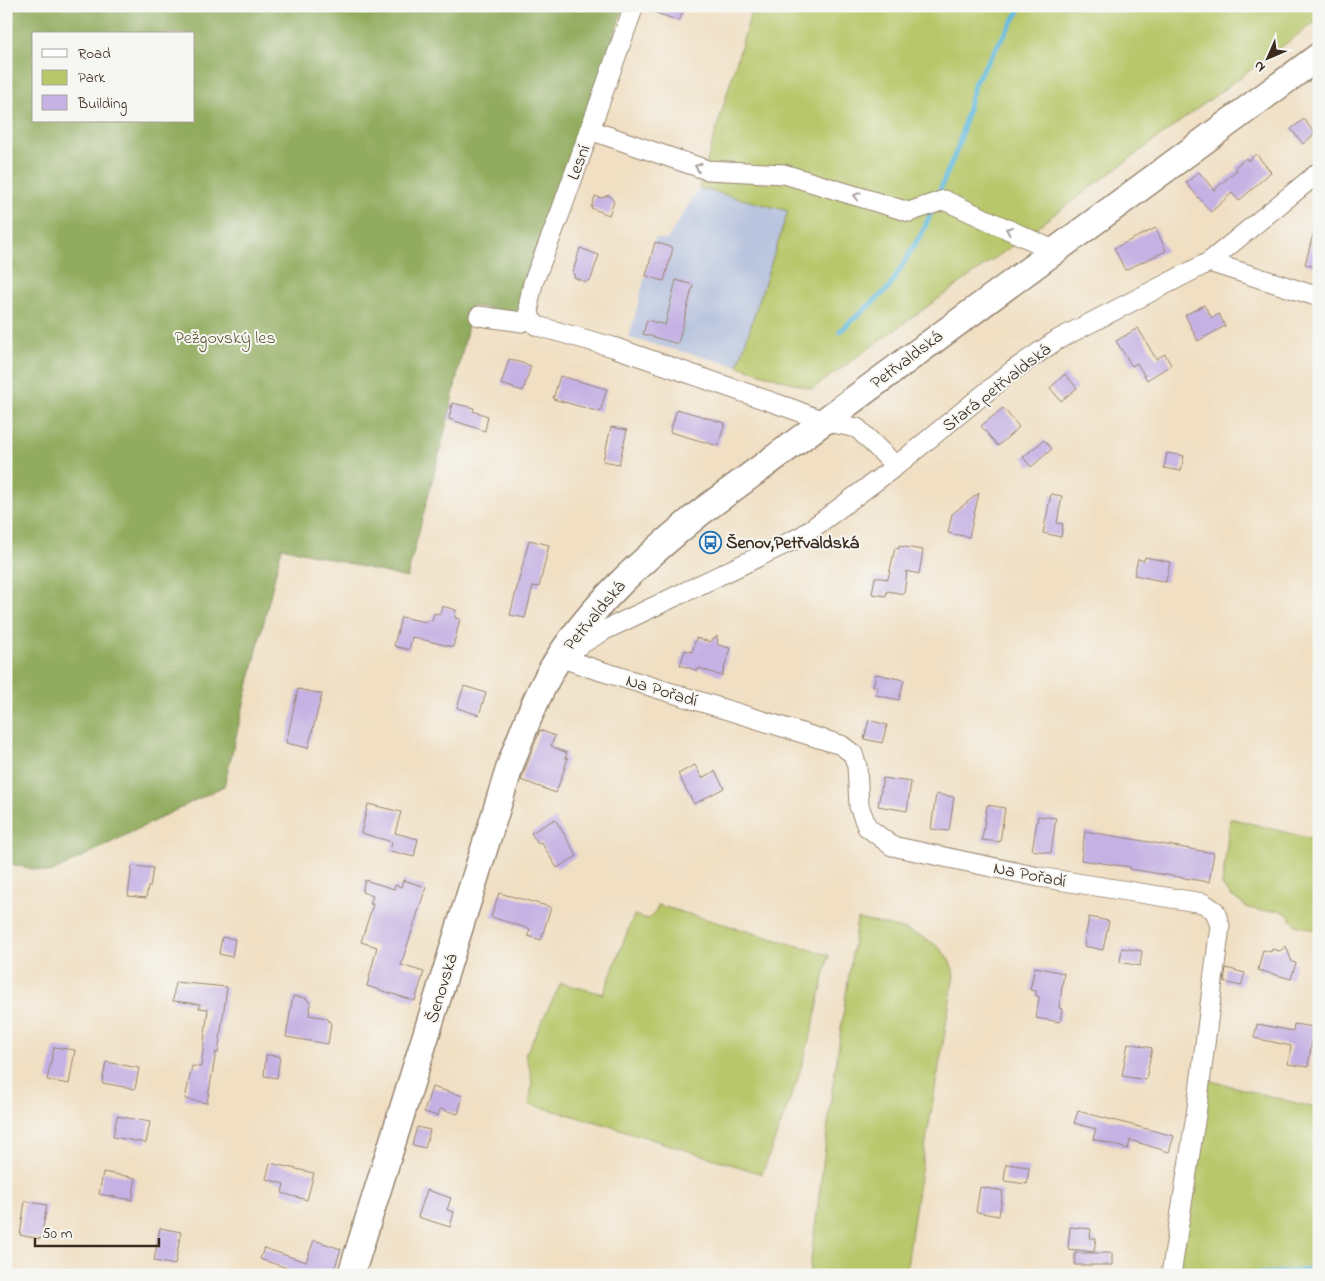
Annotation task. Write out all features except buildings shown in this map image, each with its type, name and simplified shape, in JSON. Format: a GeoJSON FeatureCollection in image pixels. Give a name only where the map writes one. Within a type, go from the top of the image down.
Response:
{"type":"FeatureCollection","features":[{"type":"Feature","properties":{"kind":"main road","name":"Petřvaldská"},"geometry":{"type":"LineString","coordinates":[[535,704],[560,657],[593,612],[667,540],[701,512],[1053,250],[1319,56]]}},
{"type":"Feature","properties":{"kind":"main road","name":"Šenovská"},"geometry":{"type":"LineString","coordinates":[[351,1275],[504,785],[518,743],[535,704]]}},
{"type":"Feature","properties":{"kind":"street","name":"Lesní"},"geometry":{"type":"LineString","coordinates":[[530,318],[529,302],[533,283],[634,6]]}},
{"type":"Feature","properties":{"kind":"street"},"geometry":{"type":"LineString","coordinates":[[590,130],[707,170],[784,174],[908,212],[944,200],[1053,250]]}},
{"type":"Feature","properties":{"kind":"street","name":"Stará petřvaldská"},"geometry":{"type":"LineString","coordinates":[[560,657],[605,630],[802,536],[896,466],[1012,371],[1057,340],[1209,262],[1319,172]]}},
{"type":"Feature","properties":{"kind":"street"},"geometry":{"type":"LineString","coordinates":[[1209,262],[1319,297]]}},
{"type":"Feature","properties":{"kind":"street"},"geometry":{"type":"LineString","coordinates":[[479,316],[522,322],[530,318],[536,326],[613,348],[824,421],[857,428],[896,466]]}},
{"type":"Feature","properties":{"kind":"street","name":"Na Pořadí"},"geometry":{"type":"LineString","coordinates":[[560,657],[841,745],[853,754],[857,766],[859,806],[867,827],[892,846],[1039,877],[1202,904],[1215,912],[1220,926],[1196,1115],[1171,1275]]}},
{"type":"Feature","properties":{"kind":"shaded area"},"geometry":{"type":"Polygon","coordinates":[[[699,188],[788,211],[738,366],[629,338],[655,238],[667,240],[699,188]]]}},
{"type":"Feature","properties":{"kind":"green space","name":"Pežgovský les"},"geometry":{"type":"Polygon","coordinates":[[[6,6],[624,6],[521,313],[472,306],[448,419],[407,578],[282,547],[224,786],[50,873],[6,863],[6,6]]]}},
{"type":"Feature","properties":{"kind":"green space"},"geometry":{"type":"Polygon","coordinates":[[[753,6],[1319,6],[1319,19],[994,259],[812,389],[738,366],[788,211],[699,188],[753,6]]]}},
{"type":"Feature","properties":{"kind":"green space"},"geometry":{"type":"Polygon","coordinates":[[[1230,818],[1319,841],[1319,931],[1296,925],[1287,914],[1279,910],[1262,911],[1248,908],[1230,895],[1222,885],[1230,818]]]}},
{"type":"Feature","properties":{"kind":"green space"},"geometry":{"type":"Polygon","coordinates":[[[658,905],[829,955],[812,1031],[797,1081],[762,1174],[600,1123],[529,1104],[531,1079],[530,1068],[525,1055],[561,983],[603,994],[634,915],[648,919],[655,913],[658,905]]]}},
{"type":"Feature","properties":{"kind":"green space"},"geometry":{"type":"Polygon","coordinates":[[[857,919],[901,929],[929,941],[941,950],[949,961],[954,975],[916,1200],[906,1275],[809,1275],[833,1084],[857,919]]]}},
{"type":"Feature","properties":{"kind":"green space"},"geometry":{"type":"Polygon","coordinates":[[[1208,1080],[1319,1109],[1319,1275],[1170,1275],[1208,1080]]]}},
{"type":"Feature","properties":{"kind":"waterway"},"geometry":{"type":"LineString","coordinates":[[937,197],[958,147],[975,82],[1022,6]]}},
{"type":"Feature","properties":{"kind":"waterway"},"geometry":{"type":"LineString","coordinates":[[840,331],[889,288],[924,229],[932,210]]}},
{"type":"Feature","properties":{"kind":"waterway"},"geometry":{"type":"LineString","coordinates":[[1245,1275],[1313,1270]]}},
{"type":"Feature","properties":{"kind":"place","name":"Šenov,Petřvaldská"},"geometry":{"type":"Point","coordinates":[710,542]}}]}
